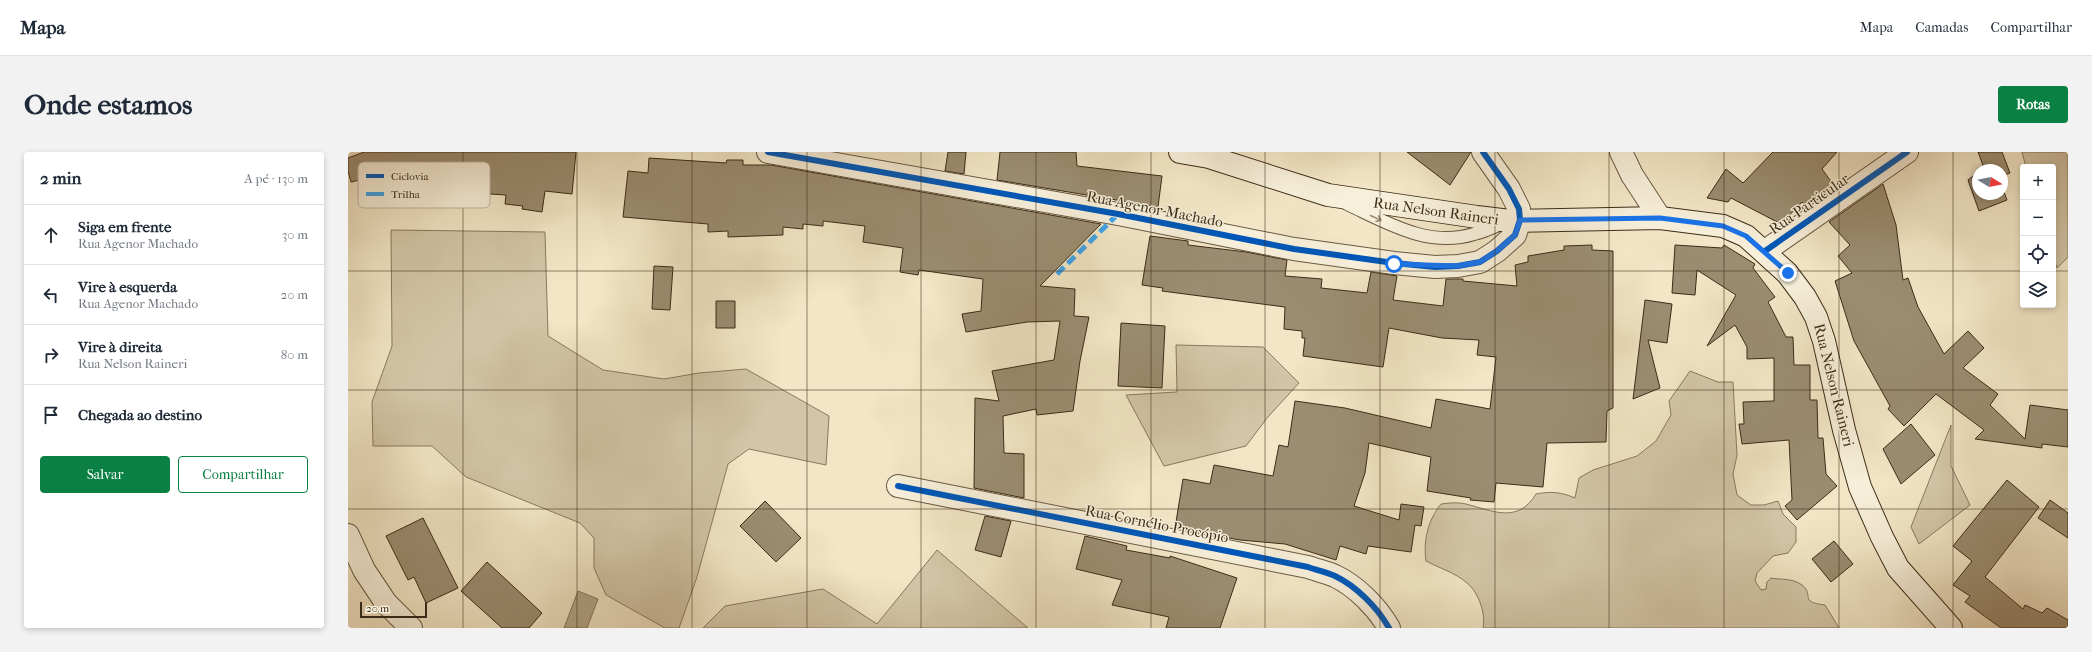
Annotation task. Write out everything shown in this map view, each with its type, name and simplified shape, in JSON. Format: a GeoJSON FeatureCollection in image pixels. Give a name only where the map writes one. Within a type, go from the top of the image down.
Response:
{"type":"FeatureCollection","features":[{"type":"Feature","properties":{"kind":"street","name":"Rua Agenor Machado"},"geometry":{"type":"LineString","coordinates":[[768,152],[1103,212],[1294,249],[1394,264],[1458,266],[1480,262],[1497,251],[1515,235],[1515,220]]}},
{"type":"Feature","properties":{"kind":"street","name":"Rua Nelson Raineri"},"geometry":{"type":"LineString","coordinates":[[1180,152],[1209,157],[1328,195],[1515,220],[1660,218],[1723,226],[1746,236],[1765,251],[1788,273],[1806,297],[1816,317],[1824,341],[1844,430],[1860,487],[1882,537],[1898,568],[1951,628]]}},
{"type":"Feature","properties":{"kind":"street"},"geometry":{"type":"LineString","coordinates":[[1483,152],[1519,209],[1515,220]]}},
{"type":"Feature","properties":{"kind":"street"},"geometry":{"type":"LineString","coordinates":[[1621,152],[1632,175],[1660,218]]}},
{"type":"Feature","properties":{"kind":"street","name":"Rua Particular"},"geometry":{"type":"LineString","coordinates":[[1765,251],[1907,152]]}},
{"type":"Feature","properties":{"kind":"street","name":"Rua Cornélio Procópio"},"geometry":{"type":"LineString","coordinates":[[898,486],[1308,567],[1335,576],[1348,584],[1378,612],[1389,628]]}},
{"type":"Feature","properties":{"kind":"street"},"geometry":{"type":"LineString","coordinates":[[348,535],[364,570],[386,603],[411,628]]}},
{"type":"Feature","properties":{"kind":"shaded area"},"geometry":{"type":"Polygon","coordinates":[[[2022,152],[2068,152],[2068,257],[2057,268],[2056,164],[2025,164],[2022,152]]]}},
{"type":"Feature","properties":{"kind":"shaded area"},"geometry":{"type":"Polygon","coordinates":[[[391,230],[545,232],[548,336],[603,370],[664,379],[699,373],[746,369],[829,416],[826,465],[749,449],[728,464],[697,577],[679,628],[665,628],[606,595],[594,568],[594,538],[580,523],[466,477],[432,446],[373,446],[372,402],[392,346],[391,230]]]}},
{"type":"Feature","properties":{"kind":"shaded area"},"geometry":{"type":"Polygon","coordinates":[[[1176,345],[1263,347],[1299,383],[1267,418],[1246,446],[1164,466],[1126,395],[1177,392],[1176,345]]]}},
{"type":"Feature","properties":{"kind":"shaded area"},"geometry":{"type":"Polygon","coordinates":[[[1690,371],[1718,382],[1733,382],[1737,455],[1733,474],[1737,495],[1751,505],[1764,505],[1778,501],[1783,514],[1796,527],[1796,542],[1788,553],[1773,556],[1757,573],[1755,581],[1761,590],[1766,589],[1767,582],[1771,578],[1791,580],[1802,585],[1806,589],[1809,600],[1817,604],[1825,605],[1839,628],[1483,628],[1484,622],[1481,604],[1471,587],[1458,576],[1426,561],[1426,538],[1436,510],[1441,504],[1463,503],[1504,513],[1521,509],[1529,503],[1536,494],[1556,493],[1565,494],[1575,498],[1579,478],[1593,470],[1637,456],[1656,441],[1671,415],[1669,401],[1690,371]]]}},
{"type":"Feature","properties":{"kind":"shaded area"},"geometry":{"type":"Polygon","coordinates":[[[1951,425],[1951,466],[1970,505],[1919,544],[1911,527],[1951,425]]]}},
{"type":"Feature","properties":{"kind":"shaded area"},"geometry":{"type":"Polygon","coordinates":[[[937,550],[1028,628],[703,628],[725,606],[823,589],[877,624],[937,550]]]}},
{"type":"Feature","properties":{"kind":"shaded area"},"geometry":{"type":"Polygon","coordinates":[[[578,591],[598,599],[587,628],[564,628],[578,591]]]}},
{"type":"Feature","properties":{"kind":"building"},"geometry":{"type":"Polygon","coordinates":[[[364,152],[576,152],[572,194],[545,191],[542,212],[522,209],[523,206],[505,204],[506,195],[490,194],[490,162],[358,162],[358,180],[351,182],[348,171],[348,158],[364,152]]]}},
{"type":"Feature","properties":{"kind":"building"},"geometry":{"type":"Polygon","coordinates":[[[948,152],[966,152],[964,174],[945,171],[948,152]]]}},
{"type":"Feature","properties":{"kind":"building"},"geometry":{"type":"Polygon","coordinates":[[[1000,152],[1076,152],[1077,166],[1162,176],[1158,207],[997,180],[1000,152]]]}},
{"type":"Feature","properties":{"kind":"building"},"geometry":{"type":"Polygon","coordinates":[[[1407,152],[1471,152],[1450,185],[1407,152]]]}},
{"type":"Feature","properties":{"kind":"building"},"geometry":{"type":"Polygon","coordinates":[[[1773,152],[1837,152],[1822,169],[1835,187],[1807,207],[1802,202],[1781,224],[1731,198],[1728,202],[1707,198],[1726,169],[1743,183],[1773,152]]]}},
{"type":"Feature","properties":{"kind":"building"},"geometry":{"type":"Polygon","coordinates":[[[1978,152],[2002,152],[2007,164],[1982,164],[1978,152]]]}},
{"type":"Feature","properties":{"kind":"building"},"geometry":{"type":"Polygon","coordinates":[[[649,158],[726,163],[727,160],[743,160],[743,165],[771,165],[1101,224],[1040,286],[1075,289],[1074,316],[1089,317],[1080,361],[1073,411],[1037,415],[1036,409],[1003,416],[1004,453],[1024,454],[1024,498],[974,488],[975,398],[999,401],[992,371],[1054,360],[1060,321],[1027,322],[966,332],[962,314],[981,311],[983,279],[919,270],[918,275],[900,272],[903,248],[863,242],[865,226],[823,221],[823,226],[803,224],[803,229],[783,227],[783,235],[728,237],[728,231],[708,232],[708,224],[623,217],[628,171],[648,173],[649,158]]]}},
{"type":"Feature","properties":{"kind":"building"},"geometry":{"type":"Polygon","coordinates":[[[1972,177],[1972,191],[1968,180],[1972,177]]]}},
{"type":"Feature","properties":{"kind":"building"},"geometry":{"type":"Polygon","coordinates":[[[1883,184],[1896,225],[1903,280],[1908,278],[1918,307],[1944,354],[1968,331],[1984,348],[1963,368],[1998,394],[1990,405],[2025,439],[2030,405],[2068,410],[2068,447],[2042,444],[2042,448],[1975,439],[1984,430],[1936,394],[1904,426],[1888,409],[1890,406],[1854,341],[1835,281],[1852,273],[1838,256],[1850,245],[1829,222],[1883,184]]]}},
{"type":"Feature","properties":{"kind":"building"},"geometry":{"type":"Polygon","coordinates":[[[1975,200],[2007,200],[1979,211],[1975,200]]]}},
{"type":"Feature","properties":{"kind":"building"},"geometry":{"type":"Polygon","coordinates":[[[1150,236],[1188,241],[1188,245],[1246,252],[1287,260],[1285,276],[1322,279],[1321,288],[1367,293],[1371,272],[1397,276],[1393,300],[1443,306],[1446,279],[1463,279],[1463,281],[1517,286],[1515,265],[1528,262],[1528,256],[1564,250],[1564,246],[1592,245],[1592,250],[1613,251],[1613,408],[1607,411],[1606,442],[1547,443],[1543,487],[1496,483],[1494,502],[1470,500],[1471,498],[1427,491],[1431,457],[1369,443],[1365,473],[1354,506],[1399,520],[1401,504],[1424,507],[1421,526],[1415,525],[1411,552],[1368,546],[1366,554],[1340,546],[1336,560],[1285,544],[1240,540],[1175,528],[1183,479],[1210,484],[1214,465],[1273,476],[1279,445],[1288,447],[1295,401],[1345,408],[1431,428],[1436,399],[1490,409],[1496,357],[1477,355],[1479,340],[1442,338],[1389,328],[1383,367],[1303,356],[1305,338],[1302,338],[1302,331],[1284,329],[1285,307],[1162,291],[1163,288],[1142,285],[1150,236]]]}},
{"type":"Feature","properties":{"kind":"building"},"geometry":{"type":"Polygon","coordinates":[[[1675,245],[1722,248],[1724,245],[1755,264],[1753,268],[1775,297],[1768,302],[1786,337],[1793,337],[1794,365],[1810,365],[1810,400],[1817,400],[1818,438],[1823,438],[1826,474],[1837,486],[1797,520],[1785,506],[1792,500],[1789,440],[1742,444],[1739,424],[1744,424],[1743,402],[1774,401],[1774,358],[1747,359],[1747,347],[1735,325],[1707,346],[1736,295],[1697,270],[1695,295],[1672,293],[1675,245]]]}},
{"type":"Feature","properties":{"kind":"building"},"geometry":{"type":"Polygon","coordinates":[[[654,266],[673,267],[670,310],[652,309],[654,266]]]}},
{"type":"Feature","properties":{"kind":"building"},"geometry":{"type":"Polygon","coordinates":[[[1645,300],[1672,304],[1667,343],[1648,340],[1660,388],[1633,399],[1645,300]]]}},
{"type":"Feature","properties":{"kind":"building"},"geometry":{"type":"Polygon","coordinates":[[[716,301],[735,301],[735,328],[716,328],[716,301]]]}},
{"type":"Feature","properties":{"kind":"building"},"geometry":{"type":"Polygon","coordinates":[[[1121,323],[1165,326],[1162,388],[1118,386],[1121,323]]]}},
{"type":"Feature","properties":{"kind":"building"},"geometry":{"type":"Polygon","coordinates":[[[1911,424],[1935,455],[1901,484],[1883,449],[1911,424]]]}},
{"type":"Feature","properties":{"kind":"building"},"geometry":{"type":"Polygon","coordinates":[[[2007,480],[2039,507],[1985,577],[2023,609],[2025,605],[2042,613],[2047,608],[2068,620],[2068,628],[2001,628],[1965,602],[1970,596],[1953,585],[1972,561],[1953,546],[2007,480]]]}},
{"type":"Feature","properties":{"kind":"building"},"geometry":{"type":"Polygon","coordinates":[[[2050,500],[2068,513],[2068,538],[2038,518],[2050,500]]]}},
{"type":"Feature","properties":{"kind":"building"},"geometry":{"type":"Polygon","coordinates":[[[765,501],[801,538],[776,562],[740,526],[765,501]]]}},
{"type":"Feature","properties":{"kind":"building"},"geometry":{"type":"Polygon","coordinates":[[[985,516],[1011,521],[1001,557],[975,550],[985,516]]]}},
{"type":"Feature","properties":{"kind":"building"},"geometry":{"type":"Polygon","coordinates":[[[423,518],[458,588],[426,603],[414,577],[408,580],[386,536],[423,518]]]}},
{"type":"Feature","properties":{"kind":"building"},"geometry":{"type":"Polygon","coordinates":[[[1085,536],[1127,546],[1126,550],[1170,558],[1170,556],[1237,578],[1220,628],[1166,628],[1169,617],[1112,605],[1122,580],[1076,569],[1085,536]]]}},
{"type":"Feature","properties":{"kind":"building"},"geometry":{"type":"Polygon","coordinates":[[[1834,541],[1853,564],[1831,582],[1812,559],[1834,541]]]}},
{"type":"Feature","properties":{"kind":"building"},"geometry":{"type":"Polygon","coordinates":[[[487,562],[542,613],[529,628],[502,628],[461,591],[487,562]]]}},
{"type":"Feature","properties":{"kind":"marked path"},"geometry":{"type":"LineString","coordinates":[[1057,274],[1118,214]]}},
{"type":"Feature","properties":{"kind":"cycle path"},"geometry":{"type":"LineString","coordinates":[[768,152],[1118,214],[1294,249],[1394,263],[1435,267],[1458,266],[1480,262],[1497,251],[1515,235],[1520,220],[1519,209],[1509,189],[1483,152]]}},
{"type":"Feature","properties":{"kind":"cycle path"},"geometry":{"type":"LineString","coordinates":[[1765,251],[1907,152]]}},
{"type":"Feature","properties":{"kind":"cycle path"},"geometry":{"type":"LineString","coordinates":[[898,486],[1308,567],[1328,573],[1351,585],[1372,605],[1389,628]]}},
{"type":"Feature","properties":{"kind":"route"},"geometry":{"type":"LineString","coordinates":[[1394,264],[1435,267],[1458,266],[1480,262],[1497,251],[1515,235],[1520,220],[1660,218],[1694,221],[1723,226],[1746,236],[1765,251],[1788,273]]}}]}
